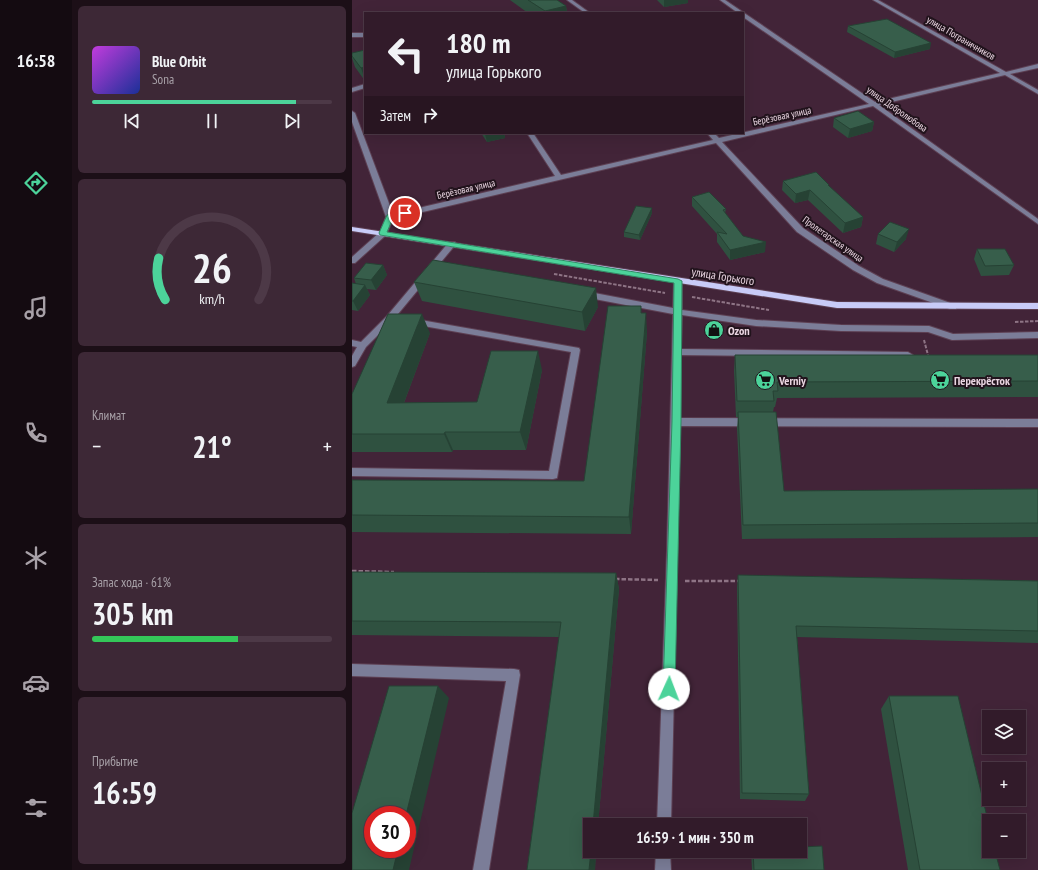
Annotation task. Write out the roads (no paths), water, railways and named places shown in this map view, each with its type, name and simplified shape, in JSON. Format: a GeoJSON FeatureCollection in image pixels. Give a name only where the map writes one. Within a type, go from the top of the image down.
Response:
{"type":"FeatureCollection","features":[{"type":"Feature","properties":{"kind":"main road","name":"улица Горького"},"geometry":{"type":"LineString","coordinates":[[352,229],[837,305],[953,307],[1038,306]]}},
{"type":"Feature","properties":{"kind":"street"},"geometry":{"type":"LineString","coordinates":[[570,0],[587,12]]}},
{"type":"Feature","properties":{"kind":"street","name":"улица Добролюбова"},"geometry":{"type":"LineString","coordinates":[[722,0],[739,12]]}},
{"type":"Feature","properties":{"kind":"street","name":"улица Пограничников"},"geometry":{"type":"LineString","coordinates":[[875,0],[1038,92]]}},
{"type":"Feature","properties":{"kind":"street","name":"улица Добролюбова"},"geometry":{"type":"LineString","coordinates":[[744,15],[875,105],[1038,222]]}},
{"type":"Feature","properties":{"kind":"street"},"geometry":{"type":"LineString","coordinates":[[352,35],[364,34]]}},
{"type":"Feature","properties":{"kind":"street","name":"Берёзовая улица"},"geometry":{"type":"LineString","coordinates":[[390,217],[1038,66]]}},
{"type":"Feature","properties":{"kind":"street"},"geometry":{"type":"LineString","coordinates":[[352,90],[364,86]]}},
{"type":"Feature","properties":{"kind":"street"},"geometry":{"type":"LineString","coordinates":[[352,113],[390,217],[383,233],[352,261]]}},
{"type":"Feature","properties":{"kind":"street"},"geometry":{"type":"LineString","coordinates":[[531,134],[560,178]]}},
{"type":"Feature","properties":{"kind":"street","name":"Пролетарская улица"},"geometry":{"type":"LineString","coordinates":[[711,134],[806,235],[856,268],[880,281],[953,307]]}},
{"type":"Feature","properties":{"kind":"street"},"geometry":{"type":"LineString","coordinates":[[352,364],[363,345],[437,267],[452,244]]}},
{"type":"Feature","properties":{"kind":"street"},"geometry":{"type":"LineString","coordinates":[[664,818],[672,581],[678,281]]}},
{"type":"Feature","properties":{"kind":"street"},"geometry":{"type":"LineString","coordinates":[[579,293],[678,312],[756,323],[840,328],[929,329],[952,337],[1038,335]]}},
{"type":"Feature","properties":{"kind":"street"},"geometry":{"type":"LineString","coordinates":[[352,472],[553,475],[576,350],[390,318]]}},
{"type":"Feature","properties":{"kind":"street"},"geometry":{"type":"LineString","coordinates":[[352,343],[363,345]]}},
{"type":"Feature","properties":{"kind":"street"},"geometry":{"type":"LineString","coordinates":[[677,352],[920,355]]}},
{"type":"Feature","properties":{"kind":"street"},"geometry":{"type":"LineString","coordinates":[[676,422],[1038,423]]}},
{"type":"Feature","properties":{"kind":"street"},"geometry":{"type":"LineString","coordinates":[[352,670],[514,675],[481,870]]}},
{"type":"Feature","properties":{"kind":"street"},"geometry":{"type":"LineString","coordinates":[[663,858],[663,870]]}},
{"type":"Feature","properties":{"kind":"place","name":"Ozon"},"geometry":{"type":"Point","coordinates":[714,330]}},
{"type":"Feature","properties":{"kind":"place","name":"Verniy"},"geometry":{"type":"Point","coordinates":[765,380]}},
{"type":"Feature","properties":{"kind":"place","name":"Перекрёсток"},"geometry":{"type":"Point","coordinates":[940,380]}}]}
